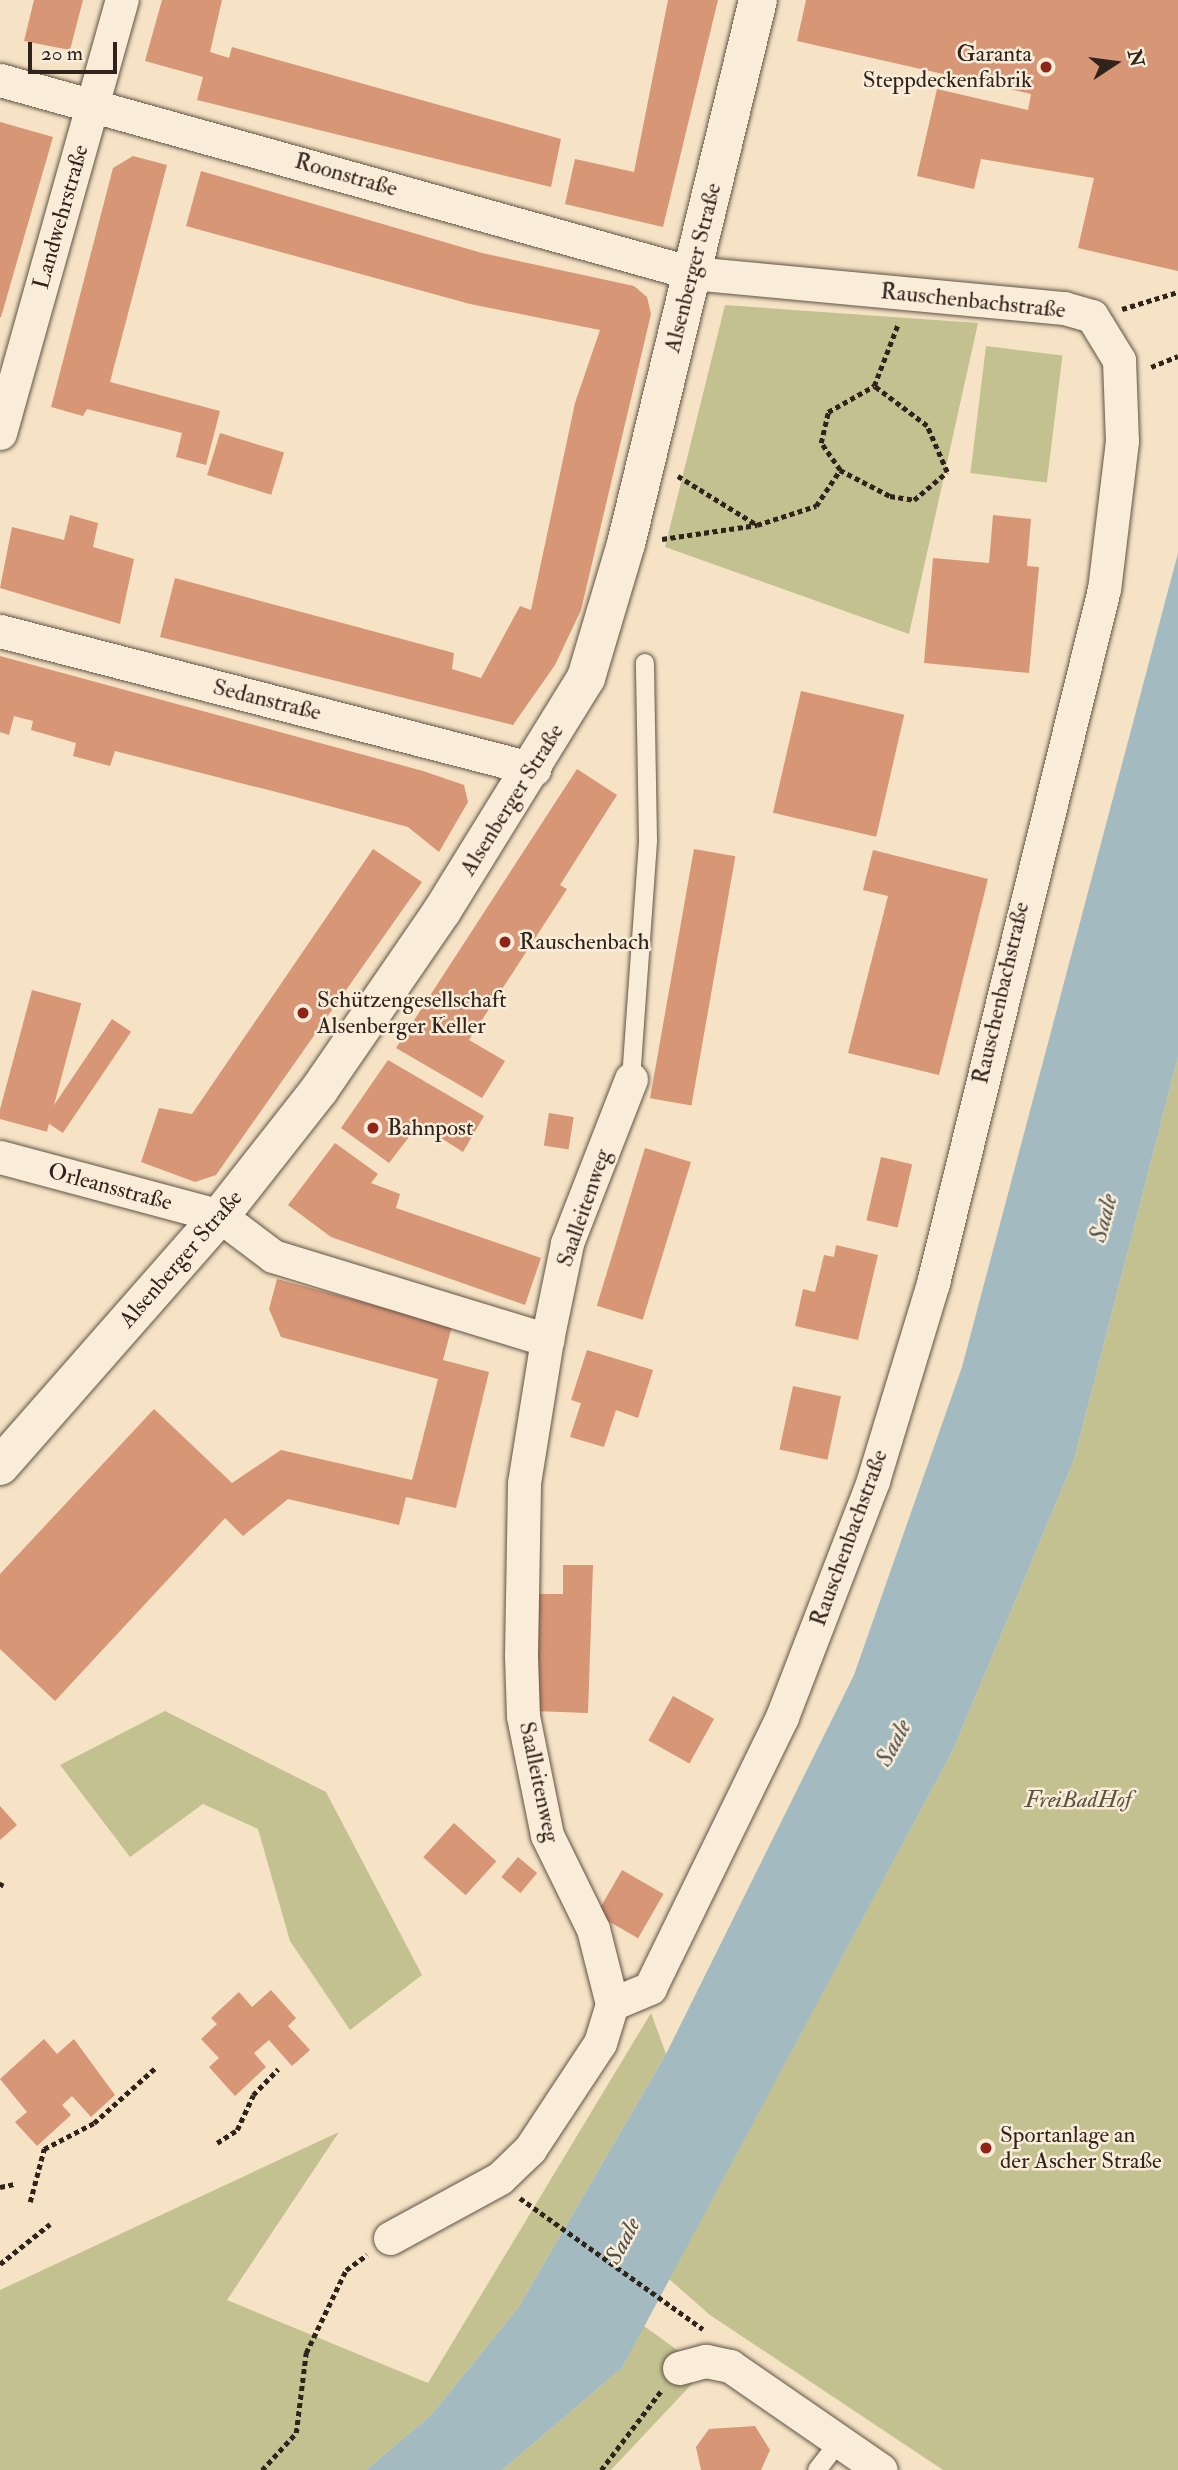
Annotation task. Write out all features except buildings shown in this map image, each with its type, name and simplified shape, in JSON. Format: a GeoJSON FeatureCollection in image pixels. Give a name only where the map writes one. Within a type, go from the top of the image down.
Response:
{"type":"FeatureCollection","features":[{"type":"Feature","properties":{"kind":"street","name":"Landwehrstraße"},"geometry":{"type":"LineString","coordinates":[[0,433],[122,0]]}},
{"type":"Feature","properties":{"kind":"street","name":"Alsenberger Straße"},"geometry":{"type":"LineString","coordinates":[[0,1466],[220,1216],[319,1090],[534,769],[586,678],[626,544],[758,0]]}},
{"type":"Feature","properties":{"kind":"street","name":"Roonstraße"},"geometry":{"type":"LineString","coordinates":[[0,80],[692,273]]}},
{"type":"Feature","properties":{"kind":"street","name":"Rauschenbachstraße"},"geometry":{"type":"LineString","coordinates":[[612,2004],[650,1988],[782,1717],[873,1481],[933,1283],[1104,589],[1122,441],[1119,360],[1092,316],[910,294],[692,273]]}},
{"type":"Feature","properties":{"kind":"street","name":"Sedanstraße"},"geometry":{"type":"LineString","coordinates":[[0,631],[534,769]]}},
{"type":"Feature","properties":{"kind":"street","name":"Saalleitenweg"},"geometry":{"type":"LineString","coordinates":[[612,2004],[593,1929],[547,1835],[523,1716],[524,1483],[547,1340],[567,1243],[631,1079]]}},
{"type":"Feature","properties":{"kind":"street","name":"Orleansstraße"},"geometry":{"type":"LineString","coordinates":[[0,1157],[220,1216]]}},
{"type":"Feature","properties":{"kind":"street"},"geometry":{"type":"LineString","coordinates":[[220,1216],[273,1256],[547,1340]]}},
{"type":"Feature","properties":{"kind":"street"},"geometry":{"type":"LineString","coordinates":[[390,2238],[500,2178],[530,2149],[600,2043],[612,2004]]}},
{"type":"Feature","properties":{"kind":"street"},"geometry":{"type":"LineString","coordinates":[[679,2368],[706,2361],[730,2367],[881,2470]]}},
{"type":"Feature","properties":{"kind":"lane"},"geometry":{"type":"LineString","coordinates":[[631,1079],[648,841],[645,663]]}},
{"type":"Feature","properties":{"kind":"lane"},"geometry":{"type":"LineString","coordinates":[[817,2470],[838,2442]]}},
{"type":"Feature","properties":{"kind":"path"},"geometry":{"type":"LineString","coordinates":[[1092,316],[1178,292]]}},
{"type":"Feature","properties":{"kind":"path"},"geometry":{"type":"LineString","coordinates":[[874,386],[927,426],[947,472],[914,500],[890,496],[840,470],[821,443],[828,412],[874,386],[910,294]]}},
{"type":"Feature","properties":{"kind":"path"},"geometry":{"type":"LineString","coordinates":[[647,457],[757,525]]}},
{"type":"Feature","properties":{"kind":"path"},"geometry":{"type":"LineString","coordinates":[[626,544],[757,525],[816,506],[840,470]]}},
{"type":"Feature","properties":{"kind":"path"},"geometry":{"type":"LineString","coordinates":[[30,2202],[44,2149],[94,2123],[155,2068]]}},
{"type":"Feature","properties":{"kind":"path"},"geometry":{"type":"LineString","coordinates":[[217,2143],[237,2130],[253,2095],[278,2069]]}},
{"type":"Feature","properties":{"kind":"path"},"geometry":{"type":"LineString","coordinates":[[0,2187],[14,2184]]}},
{"type":"Feature","properties":{"kind":"path"},"geometry":{"type":"LineString","coordinates":[[537,2216],[677,2313]]}},
{"type":"Feature","properties":{"kind":"path"},"geometry":{"type":"LineString","coordinates":[[0,2264],[50,2224]]}},
{"type":"Feature","properties":{"kind":"path"},"geometry":{"type":"LineString","coordinates":[[262,2470],[296,2433],[306,2353],[346,2270],[390,2238]]}},
{"type":"Feature","properties":{"kind":"path"},"geometry":{"type":"LineString","coordinates":[[601,2470],[679,2368]]}},
{"type":"Feature","properties":{"kind":"green space"},"geometry":{"type":"Polygon","coordinates":[[[725,305],[978,323],[909,634],[665,547],[725,305]]]}},
{"type":"Feature","properties":{"kind":"green space"},"geometry":{"type":"Polygon","coordinates":[[[986,346],[1062,355],[1047,482],[970,473],[986,346]]]}},
{"type":"Feature","properties":{"kind":"green space","name":"Sportanlage an der Ascher Straße"},"geometry":{"type":"Polygon","coordinates":[[[1178,1057],[1178,2470],[943,2470],[710,2315],[669,2279],[954,1748],[1074,1460],[1178,1057]]]}},
{"type":"Feature","properties":{"kind":"green space"},"geometry":{"type":"Polygon","coordinates":[[[165,1711],[326,1792],[422,1975],[350,2030],[290,1941],[258,1829],[203,1804],[130,1857],[60,1765],[165,1711]]]}},
{"type":"Feature","properties":{"kind":"green space"},"geometry":{"type":"Polygon","coordinates":[[[651,2013],[666,2054],[518,2308],[431,2415],[366,2470],[0,2470],[0,2290],[339,2132],[227,2300],[428,2383],[651,2013]]]}},
{"type":"Feature","properties":{"kind":"green space"},"geometry":{"type":"Polygon","coordinates":[[[644,2326],[705,2370],[611,2470],[502,2470],[622,2368],[644,2326]]]}},
{"type":"Feature","properties":{"kind":"water","name":"Saale"},"geometry":{"type":"Polygon","coordinates":[[[1178,553],[1178,1057],[1074,1460],[954,1748],[622,2368],[502,2470],[366,2470],[431,2415],[518,2308],[666,2054],[854,1675],[962,1367],[1178,553]]]}},
{"type":"Feature","properties":{"kind":"place","name":"Garanta Steppdeckenfabrik"},"geometry":{"type":"Point","coordinates":[1046,67]}},
{"type":"Feature","properties":{"kind":"place","name":"Rauschenbach"},"geometry":{"type":"Point","coordinates":[505,942]}},
{"type":"Feature","properties":{"kind":"place","name":"Schützengesellschaft Alsenberger Keller"},"geometry":{"type":"Point","coordinates":[303,1013]}},
{"type":"Feature","properties":{"kind":"place","name":"Bahnpost"},"geometry":{"type":"Point","coordinates":[373,1128]}},
{"type":"Feature","properties":{"kind":"place","name":"Sportanlage an der Ascher Straße"},"geometry":{"type":"Point","coordinates":[986,2148]}},
{"type":"Feature","properties":{"kind":"park label","name":"FreiBadHof"},"geometry":{"type":"Point","coordinates":[1078,1800]}}]}
